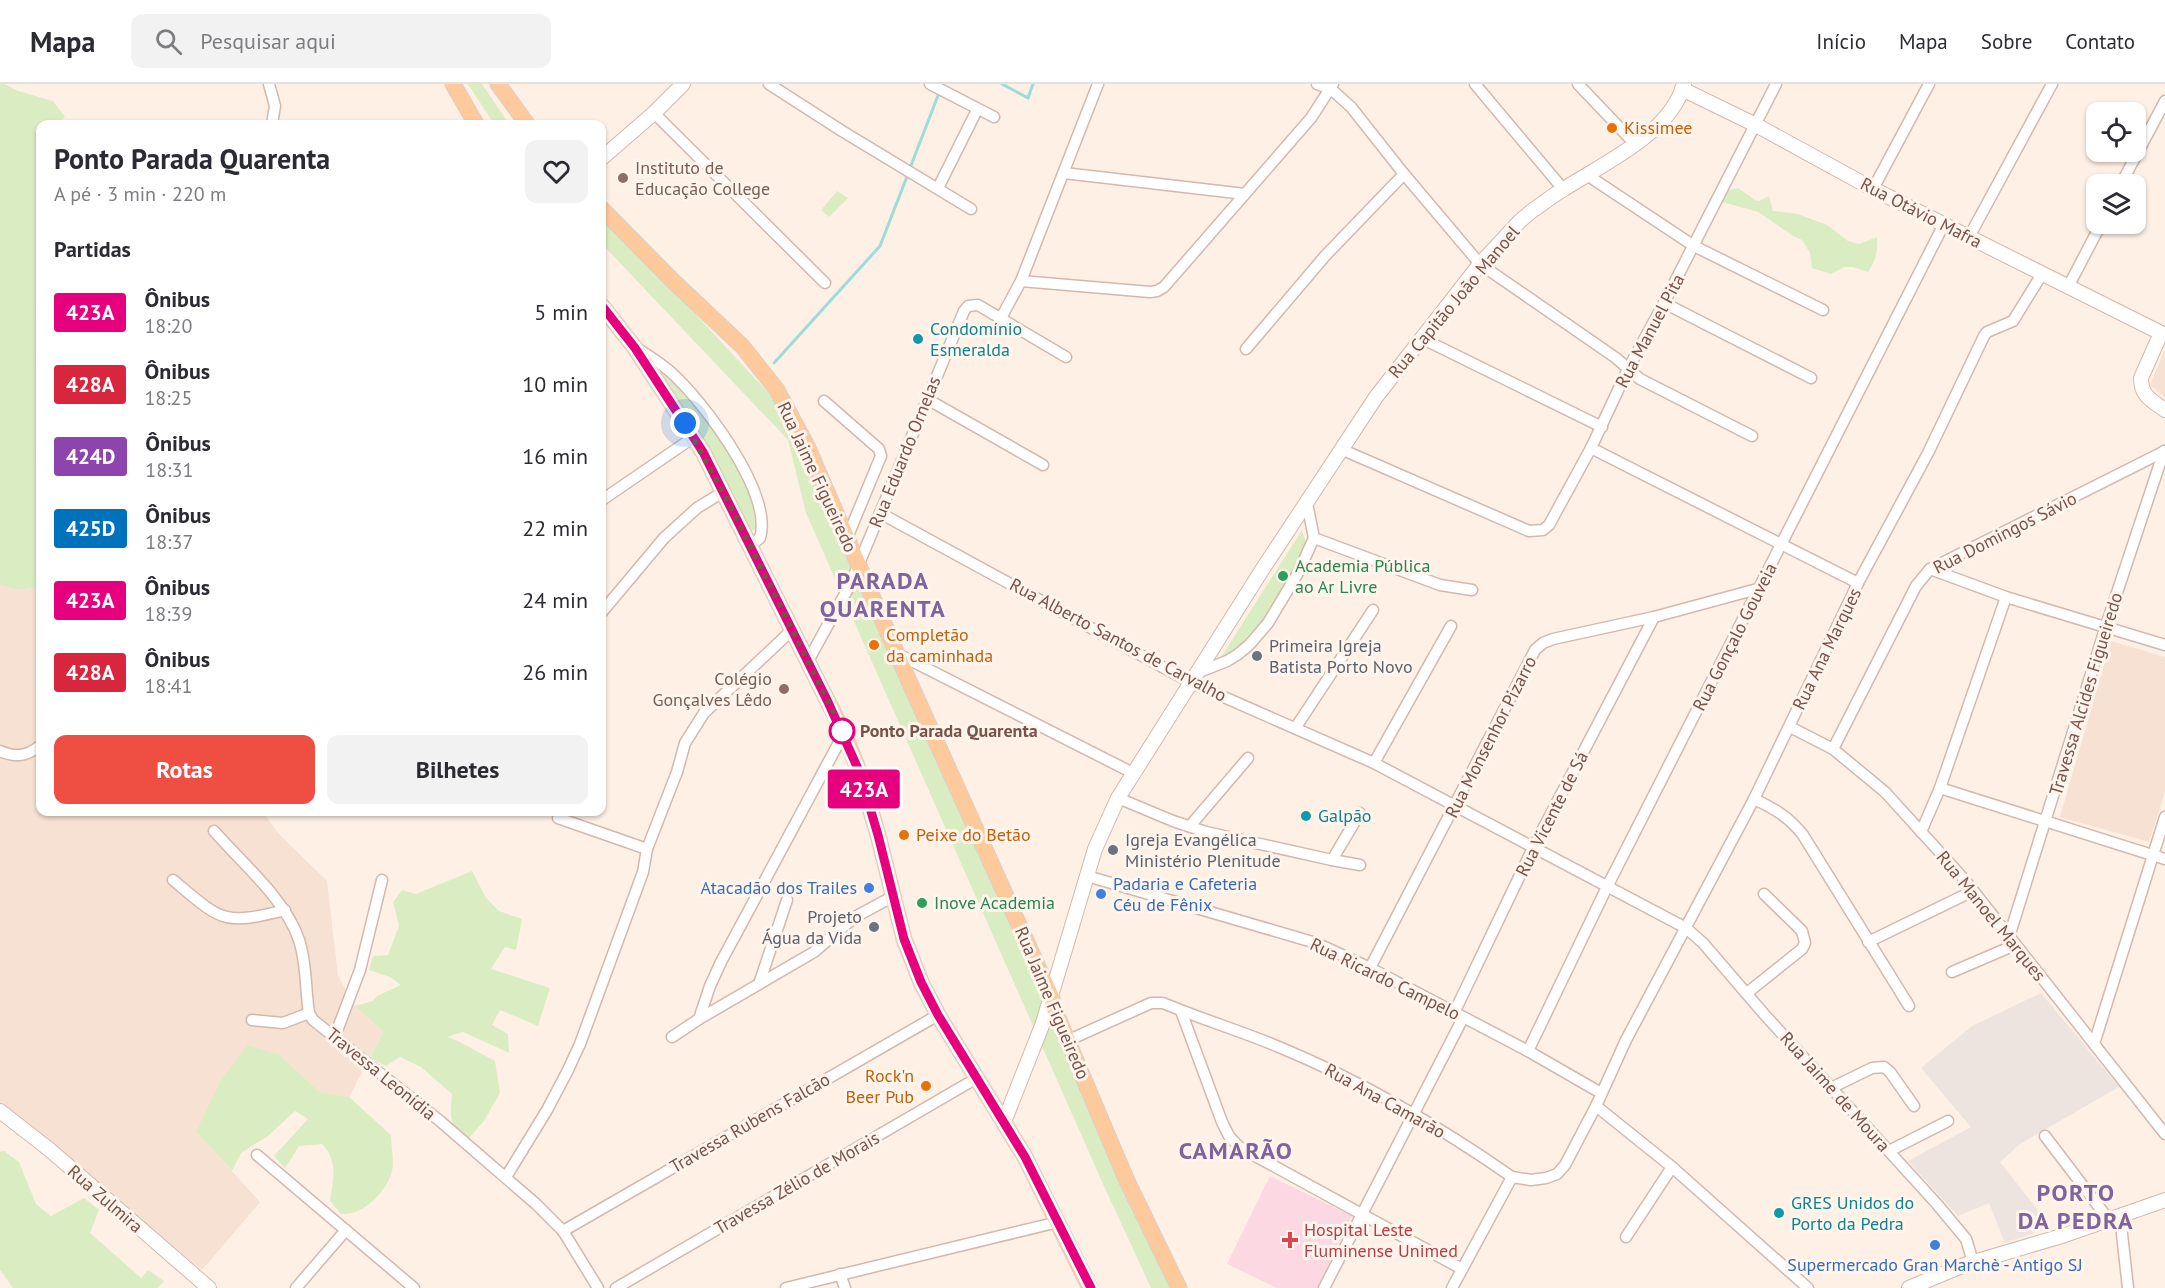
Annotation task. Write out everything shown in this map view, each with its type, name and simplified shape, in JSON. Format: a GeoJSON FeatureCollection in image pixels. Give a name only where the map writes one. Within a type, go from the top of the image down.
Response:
{"type":"FeatureCollection","features":[{"type":"Feature","properties":{"kind":"main road"},"geometry":{"type":"LineString","coordinates":[[453,84],[474,120]]}},
{"type":"Feature","properties":{"kind":"main road"},"geometry":{"type":"LineString","coordinates":[[498,84],[524,120]]}},
{"type":"Feature","properties":{"kind":"main road"},"geometry":{"type":"LineString","coordinates":[[606,155],[683,84]]}},
{"type":"Feature","properties":{"kind":"main road","name":"Rua Capitão João Manoel"},"geometry":{"type":"LineString","coordinates":[[1004,1122],[1052,999],[1095,849],[1118,798],[1262,570],[1376,397],[1480,264],[1520,221],[1563,189],[1635,144],[1667,115],[1683,87]]}},
{"type":"Feature","properties":{"kind":"main road","name":"Rua Otávio Mafra"},"geometry":{"type":"LineString","coordinates":[[1683,87],[1873,189],[2068,287],[2163,329]]}},
{"type":"Feature","properties":{"kind":"main road","name":"Rua Jaime Figueiredo"},"geometry":{"type":"LineString","coordinates":[[606,213],[742,346],[762,369],[785,404],[807,446],[858,567],[1052,999],[1127,1181],[1179,1288]]}},
{"type":"Feature","properties":{"kind":"main road"},"geometry":{"type":"LineString","coordinates":[[606,311],[635,348],[694,437],[844,733],[868,801],[892,897],[913,965],[938,1015],[1025,1157],[1090,1288]]}},
{"type":"Feature","properties":{"kind":"main road"},"geometry":{"type":"LineString","coordinates":[[2163,329],[2141,378],[2142,391],[2165,410]]}},
{"type":"Feature","properties":{"kind":"main road","name":"Rua Zulmira"},"geometry":{"type":"LineString","coordinates":[[0,1111],[50,1150],[209,1288]]}},
{"type":"Feature","properties":{"kind":"main road"},"geometry":{"type":"LineString","coordinates":[[1909,1288],[1973,1262],[2065,1235],[2165,1200]]}},
{"type":"Feature","properties":{"kind":"street"},"geometry":{"type":"LineString","coordinates":[[269,84],[274,106],[272,120]]}},
{"type":"Feature","properties":{"kind":"street"},"geometry":{"type":"LineString","coordinates":[[769,84],[971,209]]}},
{"type":"Feature","properties":{"kind":"street"},"geometry":{"type":"LineString","coordinates":[[1066,357],[1001,318],[1021,281],[1098,84]]}},
{"type":"Feature","properties":{"kind":"street"},"geometry":{"type":"LineString","coordinates":[[1317,84],[1332,86],[1480,264],[1616,358],[1653,387],[1752,436]]}},
{"type":"Feature","properties":{"kind":"street"},"geometry":{"type":"LineString","coordinates":[[1475,84],[1563,189]]}},
{"type":"Feature","properties":{"kind":"street"},"geometry":{"type":"LineString","coordinates":[[1578,84],[1635,144]]}},
{"type":"Feature","properties":{"kind":"street","name":"Rua Manuel Pita"},"geometry":{"type":"LineString","coordinates":[[1343,450],[1529,531],[1539,532],[1549,525],[1602,427],[1628,369],[1694,246],[1776,84]]}},
{"type":"Feature","properties":{"kind":"street"},"geometry":{"type":"LineString","coordinates":[[1873,189],[1929,84]]}},
{"type":"Feature","properties":{"kind":"street"},"geometry":{"type":"LineString","coordinates":[[1969,237],[2052,84]]}},
{"type":"Feature","properties":{"kind":"street"},"geometry":{"type":"LineString","coordinates":[[932,85],[945,94],[994,117]]}},
{"type":"Feature","properties":{"kind":"street"},"geometry":{"type":"LineString","coordinates":[[1021,281],[1157,291],[1171,281],[1311,118],[1332,86]]}},
{"type":"Feature","properties":{"kind":"street"},"geometry":{"type":"LineString","coordinates":[[2126,174],[2165,101]]}},
{"type":"Feature","properties":{"kind":"street"},"geometry":{"type":"LineString","coordinates":[[938,188],[977,110]]}},
{"type":"Feature","properties":{"kind":"street"},"geometry":{"type":"LineString","coordinates":[[654,113],[825,283]]}},
{"type":"Feature","properties":{"kind":"street"},"geometry":{"type":"LineString","coordinates":[[1064,173],[1245,194]]}},
{"type":"Feature","properties":{"kind":"street"},"geometry":{"type":"LineString","coordinates":[[1246,349],[1325,256],[1404,174]]}},
{"type":"Feature","properties":{"kind":"street"},"geometry":{"type":"LineString","coordinates":[[1587,175],[1694,246],[1823,310]]}},
{"type":"Feature","properties":{"kind":"street","name":"Rua Gonçalo Gouveia"},"geometry":{"type":"LineString","coordinates":[[1528,1051],[1607,887],[1761,588],[1778,550],[1944,224]]}},
{"type":"Feature","properties":{"kind":"street"},"geometry":{"type":"LineString","coordinates":[[2068,287],[2096,234]]}},
{"type":"Feature","properties":{"kind":"street","name":"Rua Ana Marques"},"geometry":{"type":"LineString","coordinates":[[1601,1094],[1626,1040],[1754,799],[1858,583],[1938,434],[1984,336],[1987,332],[2013,321],[2042,274]]}},
{"type":"Feature","properties":{"kind":"street"},"geometry":{"type":"LineString","coordinates":[[1664,303],[1811,378]]}},
{"type":"Feature","properties":{"kind":"street","name":"Rua Eduardo Ornelas"},"geometry":{"type":"LineString","coordinates":[[808,661],[858,567],[964,311],[968,306],[978,305],[1001,318]]}},
{"type":"Feature","properties":{"kind":"street"},"geometry":{"type":"LineString","coordinates":[[1420,338],[1602,427]]}},
{"type":"Feature","properties":{"kind":"street"},"geometry":{"type":"LineString","coordinates":[[635,348],[674,375],[687,388],[720,429],[744,469],[757,501],[761,521],[760,538],[750,546]]}},
{"type":"Feature","properties":{"kind":"street"},"geometry":{"type":"LineString","coordinates":[[927,399],[1043,465]]}},
{"type":"Feature","properties":{"kind":"street"},"geometry":{"type":"LineString","coordinates":[[824,401],[879,449],[881,456],[847,538]]}},
{"type":"Feature","properties":{"kind":"street"},"geometry":{"type":"LineString","coordinates":[[606,497],[694,437]]}},
{"type":"Feature","properties":{"kind":"street"},"geometry":{"type":"LineString","coordinates":[[1591,448],[1778,550],[1858,583]]}},
{"type":"Feature","properties":{"kind":"street","name":"Rua Domingos Sávio"},"geometry":{"type":"LineString","coordinates":[[1833,749],[1916,586],[1930,569],[2165,451]]}},
{"type":"Feature","properties":{"kind":"street","name":"Travessa Alcides Figueiredo"},"geometry":{"type":"LineString","coordinates":[[2012,941],[2106,626],[2165,451]]}},
{"type":"Feature","properties":{"kind":"street"},"geometry":{"type":"LineString","coordinates":[[606,607],[677,526],[697,508],[723,492]]}},
{"type":"Feature","properties":{"kind":"street"},"geometry":{"type":"LineString","coordinates":[[1196,677],[1227,661],[1250,644],[1269,623],[1308,554],[1314,538],[1307,503]]}},
{"type":"Feature","properties":{"kind":"street","name":"Rua Alberto Santos de Carvalho"},"geometry":{"type":"LineString","coordinates":[[880,513],[1196,677],[1374,763],[1607,887]]}},
{"type":"Feature","properties":{"kind":"street"},"geometry":{"type":"LineString","coordinates":[[1314,538],[1440,585],[1472,590]]}},
{"type":"Feature","properties":{"kind":"street"},"geometry":{"type":"LineString","coordinates":[[1930,569],[2006,597],[2165,645]]}},
{"type":"Feature","properties":{"kind":"street","name":"Rua Monsenhor Pizarro"},"geometry":{"type":"LineString","coordinates":[[1370,968],[1535,650],[1543,643],[1553,639],[1654,617],[1761,588]]}},
{"type":"Feature","properties":{"kind":"street"},"geometry":{"type":"LineString","coordinates":[[1921,832],[1940,788],[2006,597]]}},
{"type":"Feature","properties":{"kind":"street"},"geometry":{"type":"LineString","coordinates":[[1296,727],[1373,610]]}},
{"type":"Feature","properties":{"kind":"street","name":"Rua Vicente de Sá"},"geometry":{"type":"LineString","coordinates":[[1323,1288],[1414,1113],[1533,848],[1654,617]]}},
{"type":"Feature","properties":{"kind":"street"},"geometry":{"type":"LineString","coordinates":[[1374,763],[1451,626]]}},
{"type":"Feature","properties":{"kind":"street"},"geometry":{"type":"LineString","coordinates":[[506,1177],[547,1110],[580,1044],[643,872],[647,849],[677,772],[685,743],[704,714],[791,631]]}},
{"type":"Feature","properties":{"kind":"street"},"geometry":{"type":"LineString","coordinates":[[898,654],[1133,773]]}},
{"type":"Feature","properties":{"kind":"street","name":"Rua Manoel Marques"},"geometry":{"type":"LineString","coordinates":[[1790,727],[1833,749],[1885,792],[1973,891],[2165,1134]]}},
{"type":"Feature","properties":{"kind":"street"},"geometry":{"type":"LineString","coordinates":[[699,1019],[721,962],[844,733]]}},
{"type":"Feature","properties":{"kind":"street"},"geometry":{"type":"LineString","coordinates":[[0,751],[18,757],[36,749]]}},
{"type":"Feature","properties":{"kind":"street"},"geometry":{"type":"LineString","coordinates":[[1190,826],[1248,758]]}},
{"type":"Feature","properties":{"kind":"street"},"geometry":{"type":"LineString","coordinates":[[1940,788],[2165,859]]}},
{"type":"Feature","properties":{"kind":"street"},"geometry":{"type":"LineString","coordinates":[[1118,798],[1211,833],[1360,865]]}},
{"type":"Feature","properties":{"kind":"street"},"geometry":{"type":"LineString","coordinates":[[1754,799],[1778,810],[1792,821],[1803,835],[1909,1006]]}},
{"type":"Feature","properties":{"kind":"street"},"geometry":{"type":"LineString","coordinates":[[1332,860],[1360,813]]}},
{"type":"Feature","properties":{"kind":"street"},"geometry":{"type":"LineString","coordinates":[[2094,1044],[2165,817]]}},
{"type":"Feature","properties":{"kind":"street"},"geometry":{"type":"LineString","coordinates":[[558,818],[647,849]]}},
{"type":"Feature","properties":{"kind":"street"},"geometry":{"type":"LineString","coordinates":[[214,831],[285,910],[299,941],[305,965],[309,1013],[283,1023],[252,1020]]}},
{"type":"Feature","properties":{"kind":"street","name":"Rua Ricardo Campelo"},"geometry":{"type":"LineString","coordinates":[[1087,876],[1316,943],[1370,968],[1528,1051],[1601,1094]]}},
{"type":"Feature","properties":{"kind":"street"},"geometry":{"type":"LineString","coordinates":[[173,880],[212,912],[225,917],[240,920],[251,919],[285,910]]}},
{"type":"Feature","properties":{"kind":"street"},"geometry":{"type":"LineString","coordinates":[[335,1036],[360,970],[382,880]]}},
{"type":"Feature","properties":{"kind":"street","name":"Rua Jaime de Moura"},"geometry":{"type":"LineString","coordinates":[[1607,887],[1686,928],[1703,943],[1966,1239],[1973,1262]]}},
{"type":"Feature","properties":{"kind":"street"},"geometry":{"type":"LineString","coordinates":[[1868,942],[1973,891]]}},
{"type":"Feature","properties":{"kind":"street"},"geometry":{"type":"LineString","coordinates":[[1747,993],[1802,950],[1805,943],[1802,932],[1764,894]]}},
{"type":"Feature","properties":{"kind":"street"},"geometry":{"type":"LineString","coordinates":[[672,1038],[699,1019],[814,952],[855,917],[892,897]]}},
{"type":"Feature","properties":{"kind":"street"},"geometry":{"type":"LineString","coordinates":[[759,984],[787,900]]}},
{"type":"Feature","properties":{"kind":"street"},"geometry":{"type":"LineString","coordinates":[[1952,972],[2012,941]]}},
{"type":"Feature","properties":{"kind":"street","name":"Rua Ana Camarão"},"geometry":{"type":"LineString","coordinates":[[1069,1040],[1151,1003],[1163,1004],[1281,1048],[1414,1113],[1512,1177]]}},
{"type":"Feature","properties":{"kind":"street"},"geometry":{"type":"LineString","coordinates":[[1181,1011],[1222,1122],[1229,1136],[1239,1147],[1462,1269]]}},
{"type":"Feature","properties":{"kind":"street","name":"Travessa Leonídia"},"geometry":{"type":"LineString","coordinates":[[309,1013],[313,1020],[506,1177],[563,1231],[598,1288]]}},
{"type":"Feature","properties":{"kind":"street","name":"Travessa Rubens Falcão"},"geometry":{"type":"LineString","coordinates":[[563,1231],[938,1015]]}},
{"type":"Feature","properties":{"kind":"street"},"geometry":{"type":"LineString","coordinates":[[1832,1088],[1872,1068],[1884,1067],[1890,1071],[1914,1106]]}},
{"type":"Feature","properties":{"kind":"street","name":"Travessa Zélio de Morais"},"geometry":{"type":"LineString","coordinates":[[616,1288],[977,1078]]}},
{"type":"Feature","properties":{"kind":"street"},"geometry":{"type":"LineString","coordinates":[[1452,1288],[1512,1177],[1531,1180],[1557,1174],[1565,1165],[1601,1094]]}},
{"type":"Feature","properties":{"kind":"street"},"geometry":{"type":"LineString","coordinates":[[1596,1106],[1672,1167],[1808,1288]]}},
{"type":"Feature","properties":{"kind":"street"},"geometry":{"type":"LineString","coordinates":[[1889,1151],[1948,1121]]}},
{"type":"Feature","properties":{"kind":"street"},"geometry":{"type":"LineString","coordinates":[[2045,1136],[2114,1218],[2128,1288]]}},
{"type":"Feature","properties":{"kind":"street"},"geometry":{"type":"LineString","coordinates":[[257,1155],[414,1288]]}},
{"type":"Feature","properties":{"kind":"street"},"geometry":{"type":"LineString","coordinates":[[1626,1237],[1672,1167]]}},
{"type":"Feature","properties":{"kind":"street"},"geometry":{"type":"LineString","coordinates":[[786,1288],[1058,1222]]}},
{"type":"Feature","properties":{"kind":"street"},"geometry":{"type":"LineString","coordinates":[[296,1288],[346,1230]]}},
{"type":"Feature","properties":{"kind":"street"},"geometry":{"type":"LineString","coordinates":[[840,1274],[845,1288]]}},
{"type":"Feature","properties":{"kind":"shaded area"},"geometry":{"type":"Polygon","coordinates":[[[2165,349],[2165,398],[2150,385],[2165,349]]]}},
{"type":"Feature","properties":{"kind":"shaded area"},"geometry":{"type":"Polygon","coordinates":[[[0,585],[19,590],[36,588],[36,816],[266,816],[278,833],[327,881],[338,976],[355,1006],[383,1032],[349,1097],[320,1092],[280,1055],[196,1132],[260,1202],[202,1270],[0,1107],[0,585]]]}},
{"type":"Feature","properties":{"kind":"shaded area"},"geometry":{"type":"Polygon","coordinates":[[[2111,641],[2165,657],[2165,792],[2149,842],[2060,817],[2111,641]]]}},
{"type":"Feature","properties":{"kind":"shaded area"},"geometry":{"type":"Polygon","coordinates":[[[2041,993],[2119,1087],[2020,1144],[2000,1162],[2051,1227],[2005,1243],[1989,1203],[1958,1216],[1908,1161],[1971,1127],[1921,1068],[1972,1026],[2041,993]]]}},
{"type":"Feature","properties":{"kind":"shaded area","name":"Hospital Leste Fluminense Unimed"},"geometry":{"type":"Polygon","coordinates":[[[1270,1176],[1352,1216],[1317,1288],[1277,1288],[1227,1264],[1270,1176]]]}},
{"type":"Feature","properties":{"kind":"green space"},"geometry":{"type":"Polygon","coordinates":[[[0,84],[5,84],[18,91],[53,101],[65,117],[62,120],[36,120],[36,588],[19,590],[0,585],[0,84]]]}},
{"type":"Feature","properties":{"kind":"green space"},"geometry":{"type":"Polygon","coordinates":[[[468,84],[482,84],[506,120],[491,120],[468,84]]]}},
{"type":"Feature","properties":{"kind":"green space"},"geometry":{"type":"Polygon","coordinates":[[[1738,188],[1755,200],[1759,201],[1769,196],[1773,211],[1798,214],[1827,225],[1848,241],[1859,244],[1877,237],[1876,255],[1871,268],[1868,272],[1853,267],[1844,267],[1831,274],[1812,268],[1810,253],[1802,240],[1758,212],[1723,202],[1724,191],[1738,188]]]}},
{"type":"Feature","properties":{"kind":"green space"},"geometry":{"type":"Polygon","coordinates":[[[837,191],[848,198],[829,217],[821,210],[837,191]]]}},
{"type":"Feature","properties":{"kind":"green space"},"geometry":{"type":"Polygon","coordinates":[[[606,223],[676,293],[773,398],[827,503],[1178,1288],[1151,1288],[1103,1184],[806,513],[788,440],[606,248],[606,223]]]}},
{"type":"Feature","properties":{"kind":"green space"},"geometry":{"type":"Polygon","coordinates":[[[650,363],[675,381],[725,443],[735,459],[749,493],[754,511],[755,529],[751,531],[704,447],[650,363]]]}},
{"type":"Feature","properties":{"kind":"green space"},"geometry":{"type":"Polygon","coordinates":[[[1302,530],[1307,546],[1272,609],[1238,648],[1221,657],[1302,530]]]}},
{"type":"Feature","properties":{"kind":"green space"},"geometry":{"type":"Polygon","coordinates":[[[472,871],[486,898],[499,911],[522,919],[516,950],[505,947],[491,969],[550,988],[538,1026],[500,1010],[492,1025],[508,1034],[509,1053],[463,1032],[447,1037],[495,1061],[500,1093],[484,1121],[468,1139],[457,1130],[452,1120],[452,1094],[421,1067],[400,1057],[386,1066],[370,1058],[383,1032],[355,1006],[373,1001],[377,996],[401,985],[390,977],[369,970],[373,956],[388,955],[399,926],[393,902],[402,890],[416,894],[472,871]]]}},
{"type":"Feature","properties":{"kind":"green space"},"geometry":{"type":"Polygon","coordinates":[[[247,1045],[280,1055],[320,1092],[349,1097],[391,1135],[393,1164],[391,1173],[388,1182],[368,1205],[350,1213],[341,1214],[330,1201],[334,1171],[331,1157],[322,1144],[299,1146],[285,1168],[274,1156],[308,1119],[295,1111],[269,1135],[241,1153],[232,1171],[196,1132],[221,1080],[247,1045]]]}},
{"type":"Feature","properties":{"kind":"green space"},"geometry":{"type":"Polygon","coordinates":[[[4,1151],[19,1162],[36,1204],[51,1216],[84,1198],[99,1210],[90,1233],[141,1278],[148,1270],[164,1281],[158,1288],[13,1288],[0,1270],[0,1152],[4,1151]]]}},
{"type":"Feature","properties":{"kind":"waterway"},"geometry":{"type":"LineString","coordinates":[[1002,84],[1028,98],[1033,84]]}},
{"type":"Feature","properties":{"kind":"waterway"},"geometry":{"type":"LineString","coordinates":[[910,168],[939,93]]}},
{"type":"Feature","properties":{"kind":"waterway"},"geometry":{"type":"LineString","coordinates":[[774,363],[880,246],[908,174]]}},
{"type":"Feature","properties":{"kind":"bus line","name":"423A"},"geometry":{"type":"LineString","coordinates":[[606,311],[635,348],[703,452],[844,733],[859,771],[878,835],[892,897],[913,965],[928,998],[1025,1157],[1091,1288]]}},
{"type":"Feature","properties":{"kind":"place","name":"Kissimee"},"geometry":{"type":"Point","coordinates":[1612,128]}},
{"type":"Feature","properties":{"kind":"place","name":"Instituto de Educação College"},"geometry":{"type":"Point","coordinates":[623,178]}},
{"type":"Feature","properties":{"kind":"place","name":"Condomínio Esmeralda"},"geometry":{"type":"Point","coordinates":[918,339]}},
{"type":"Feature","properties":{"kind":"place","name":"Academia Pública ao Ar Livre"},"geometry":{"type":"Point","coordinates":[1283,576]}},
{"type":"Feature","properties":{"kind":"place","name":"Completão da caminhada"},"geometry":{"type":"Point","coordinates":[874,645]}},
{"type":"Feature","properties":{"kind":"place","name":"Primeira Igreja Batista Porto Novo"},"geometry":{"type":"Point","coordinates":[1257,656]}},
{"type":"Feature","properties":{"kind":"place","name":"Colégio Gonçalves Lêdo"},"geometry":{"type":"Point","coordinates":[784,689]}},
{"type":"Feature","properties":{"kind":"place","name":"Ponto Parada Quarenta"},"geometry":{"type":"Point","coordinates":[842,731]}},
{"type":"Feature","properties":{"kind":"place","name":"Galpão"},"geometry":{"type":"Point","coordinates":[1306,816]}},
{"type":"Feature","properties":{"kind":"place","name":"Peixe do Betão"},"geometry":{"type":"Point","coordinates":[904,835]}},
{"type":"Feature","properties":{"kind":"place","name":"Igreja Evangélica Ministério Plenitude"},"geometry":{"type":"Point","coordinates":[1113,850]}},
{"type":"Feature","properties":{"kind":"place","name":"Atacadão dos Trailes"},"geometry":{"type":"Point","coordinates":[869,888]}},
{"type":"Feature","properties":{"kind":"place","name":"Padaria e Cafeteria Céu de Fênix"},"geometry":{"type":"Point","coordinates":[1101,894]}},
{"type":"Feature","properties":{"kind":"place","name":"Inove Academia"},"geometry":{"type":"Point","coordinates":[922,903]}},
{"type":"Feature","properties":{"kind":"place","name":"Projeto Água da Vida"},"geometry":{"type":"Point","coordinates":[874,927]}},
{"type":"Feature","properties":{"kind":"place","name":"Rock'n Beer Pub"},"geometry":{"type":"Point","coordinates":[926,1086]}},
{"type":"Feature","properties":{"kind":"place","name":"GRES Unidos do Porto da Pedra"},"geometry":{"type":"Point","coordinates":[1779,1213]}},
{"type":"Feature","properties":{"kind":"place","name":"Hospital Leste Fluminense Unimed"},"geometry":{"type":"Point","coordinates":[1290,1240]}},
{"type":"Feature","properties":{"kind":"place","name":"Supermercado Gran Marchè - Antigo SJ"},"geometry":{"type":"Point","coordinates":[1935,1245]}},
{"type":"Feature","properties":{"kind":"district","name":"PARADA QUARENTA"},"geometry":{"type":"Point","coordinates":[883,595]}},
{"type":"Feature","properties":{"kind":"district","name":"CAMARÃO"},"geometry":{"type":"Point","coordinates":[1236,1151]}},
{"type":"Feature","properties":{"kind":"district","name":"PORTO DA PEDRA"},"geometry":{"type":"Point","coordinates":[2076,1207]}},
{"type":"Feature","properties":{"kind":"route"},"geometry":{"type":"LineString","coordinates":[[685,423],[703,452],[844,733],[842,731]]}}]}
